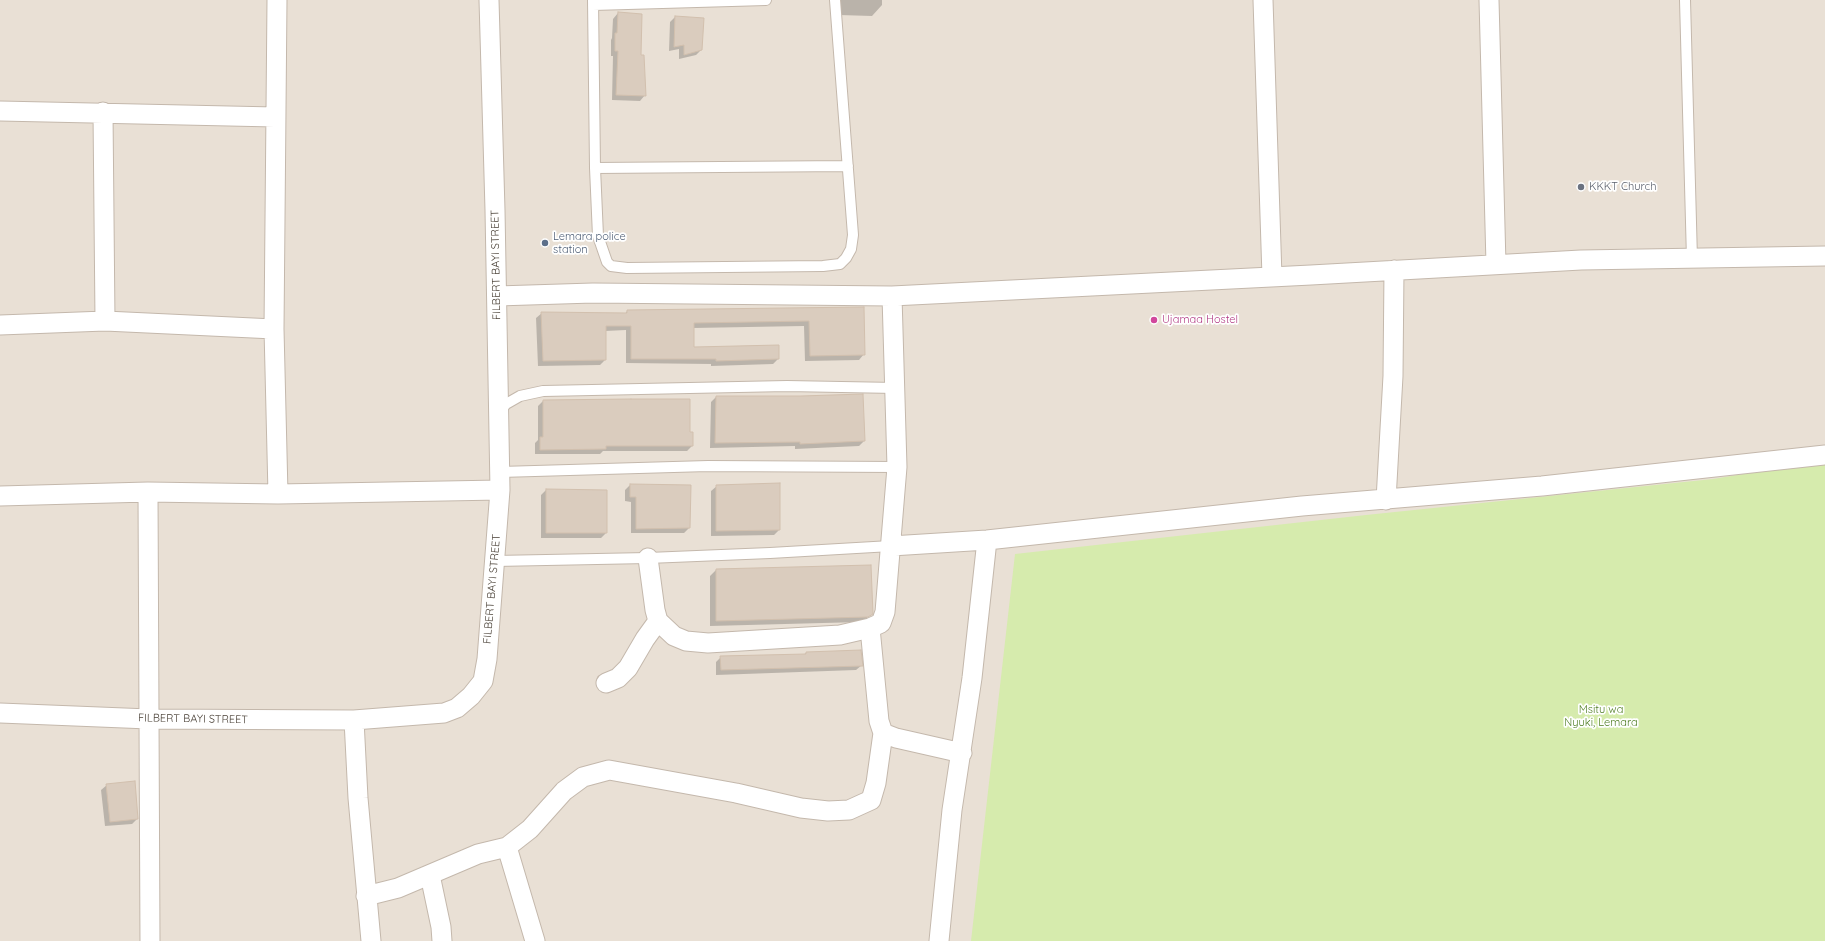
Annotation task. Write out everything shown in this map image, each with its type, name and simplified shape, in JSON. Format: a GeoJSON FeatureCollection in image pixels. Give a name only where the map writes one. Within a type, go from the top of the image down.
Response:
{"type":"FeatureCollection","features":[{"type":"Feature","properties":{"kind":"street"},"geometry":{"type":"LineString","coordinates":[[277,0],[274,330],[278,494]]}},
{"type":"Feature","properties":{"kind":"street","name":"FILBERT BAYI STREET"},"geometry":{"type":"LineString","coordinates":[[0,713],[149,719],[354,720],[444,713],[457,708],[471,696],[483,681],[487,660],[500,481],[497,296],[489,0]]}},
{"type":"Feature","properties":{"kind":"street"},"geometry":{"type":"LineString","coordinates":[[1263,0],[1272,277]]}},
{"type":"Feature","properties":{"kind":"street"},"geometry":{"type":"LineString","coordinates":[[1489,0],[1496,264]]}},
{"type":"Feature","properties":{"kind":"street"},"geometry":{"type":"LineString","coordinates":[[0,111],[103,112],[275,118]]}},
{"type":"Feature","properties":{"kind":"street"},"geometry":{"type":"LineString","coordinates":[[103,112],[105,321]]}},
{"type":"Feature","properties":{"kind":"street"},"geometry":{"type":"LineString","coordinates":[[497,296],[593,294],[892,296],[1581,260],[1825,256]]}},
{"type":"Feature","properties":{"kind":"street"},"geometry":{"type":"LineString","coordinates":[[1386,500],[1394,376],[1394,270]]}},
{"type":"Feature","properties":{"kind":"street"},"geometry":{"type":"LineString","coordinates":[[648,558],[655,610],[658,621],[674,636],[686,642],[708,643],[840,635],[870,628],[881,623],[885,612],[897,467],[896,388],[892,296]]}},
{"type":"Feature","properties":{"kind":"street"},"geometry":{"type":"LineString","coordinates":[[0,325],[105,321],[274,330]]}},
{"type":"Feature","properties":{"kind":"street"},"geometry":{"type":"LineString","coordinates":[[891,546],[987,540],[1302,506],[1542,486],[1825,455]]}},
{"type":"Feature","properties":{"kind":"street"},"geometry":{"type":"LineString","coordinates":[[0,496],[148,492],[278,494],[500,481]]}},
{"type":"Feature","properties":{"kind":"street"},"geometry":{"type":"LineString","coordinates":[[148,492],[150,941]]}},
{"type":"Feature","properties":{"kind":"street"},"geometry":{"type":"LineString","coordinates":[[938,941],[952,810],[962,753],[978,627],[987,540]]}},
{"type":"Feature","properties":{"kind":"street"},"geometry":{"type":"LineString","coordinates":[[606,683],[618,678],[628,668],[645,639],[658,621]]}},
{"type":"Feature","properties":{"kind":"street"},"geometry":{"type":"LineString","coordinates":[[366,896],[398,888],[478,854],[507,847],[530,829],[564,791],[583,778],[609,770],[736,793],[801,808],[828,811],[849,810],[871,800],[876,782],[883,733],[879,721],[870,628]]}},
{"type":"Feature","properties":{"kind":"street"},"geometry":{"type":"LineString","coordinates":[[354,720],[358,798],[371,941]]}},
{"type":"Feature","properties":{"kind":"street"},"geometry":{"type":"LineString","coordinates":[[883,733],[896,738],[962,753]]}},
{"type":"Feature","properties":{"kind":"street"},"geometry":{"type":"LineString","coordinates":[[507,847],[535,941]]}},
{"type":"Feature","properties":{"kind":"street"},"geometry":{"type":"LineString","coordinates":[[430,875],[442,927],[442,941]]}},
{"type":"Feature","properties":{"kind":"lane"},"geometry":{"type":"LineString","coordinates":[[766,0],[593,3],[595,168],[598,236],[604,257],[611,266],[627,268],[822,266],[840,264],[846,258],[851,249],[853,235],[835,0]]}},
{"type":"Feature","properties":{"kind":"lane"},"geometry":{"type":"LineString","coordinates":[[1685,0],[1692,258]]}},
{"type":"Feature","properties":{"kind":"lane"},"geometry":{"type":"LineString","coordinates":[[595,168],[848,166]]}},
{"type":"Feature","properties":{"kind":"lane"},"geometry":{"type":"LineString","coordinates":[[498,413],[506,404],[520,396],[542,391],[787,386],[896,388]]}},
{"type":"Feature","properties":{"kind":"lane"},"geometry":{"type":"LineString","coordinates":[[500,481],[708,466],[897,467]]}},
{"type":"Feature","properties":{"kind":"lane"},"geometry":{"type":"LineString","coordinates":[[495,561],[648,558],[891,546]]}},
{"type":"Feature","properties":{"kind":"shaded area"},"geometry":{"type":"Polygon","coordinates":[[[0,0],[1825,0],[1825,941],[0,941],[0,0]]]}},
{"type":"Feature","properties":{"kind":"green space","name":"Msitu wa Nyuki, Lemara"},"geometry":{"type":"Polygon","coordinates":[[[1825,463],[1825,941],[971,941],[1015,554],[1366,515],[1713,479],[1798,465],[1825,463]]]}},
{"type":"Feature","properties":{"kind":"building"},"geometry":{"type":"Polygon","coordinates":[[[618,12],[642,14],[641,55],[644,55],[646,96],[616,95],[618,51],[615,51],[615,33],[617,33],[618,12]]]}},
{"type":"Feature","properties":{"kind":"building"},"geometry":{"type":"Polygon","coordinates":[[[675,16],[704,18],[702,50],[684,55],[684,45],[674,47],[675,16]]]}},
{"type":"Feature","properties":{"kind":"building"},"geometry":{"type":"Polygon","coordinates":[[[864,307],[865,355],[810,356],[809,321],[694,323],[694,347],[779,345],[779,359],[716,361],[716,359],[631,359],[631,326],[606,326],[606,360],[543,361],[541,312],[627,313],[627,310],[864,307]]]}},
{"type":"Feature","properties":{"kind":"building"},"geometry":{"type":"Polygon","coordinates":[[[863,394],[865,441],[800,444],[800,442],[715,443],[716,396],[863,394]]]}},
{"type":"Feature","properties":{"kind":"building"},"geometry":{"type":"Polygon","coordinates":[[[690,399],[690,432],[693,432],[693,446],[606,446],[606,449],[540,450],[540,437],[543,437],[543,400],[690,399]]]}},
{"type":"Feature","properties":{"kind":"building"},"geometry":{"type":"Polygon","coordinates":[[[780,483],[780,530],[716,531],[716,485],[780,483]]]}},
{"type":"Feature","properties":{"kind":"building"},"geometry":{"type":"Polygon","coordinates":[[[630,484],[691,485],[690,528],[636,529],[636,497],[630,497],[630,484]]]}},
{"type":"Feature","properties":{"kind":"building"},"geometry":{"type":"Polygon","coordinates":[[[546,489],[607,490],[607,533],[546,533],[546,489]]]}},
{"type":"Feature","properties":{"kind":"building"},"geometry":{"type":"Polygon","coordinates":[[[871,565],[873,614],[868,617],[716,621],[716,569],[871,565]]]}},
{"type":"Feature","properties":{"kind":"building"},"geometry":{"type":"Polygon","coordinates":[[[861,650],[863,666],[721,670],[720,656],[806,654],[806,652],[861,650]]]}},
{"type":"Feature","properties":{"kind":"building"},"geometry":{"type":"Polygon","coordinates":[[[135,781],[138,819],[110,822],[106,784],[135,781]]]}},
{"type":"Feature","properties":{"kind":"place","name":"KKKT Church"},"geometry":{"type":"Point","coordinates":[1581,187]}},
{"type":"Feature","properties":{"kind":"place","name":"Lemara police station"},"geometry":{"type":"Point","coordinates":[545,243]}},
{"type":"Feature","properties":{"kind":"place","name":"Ujamaa Hostel"},"geometry":{"type":"Point","coordinates":[1154,320]}}]}
